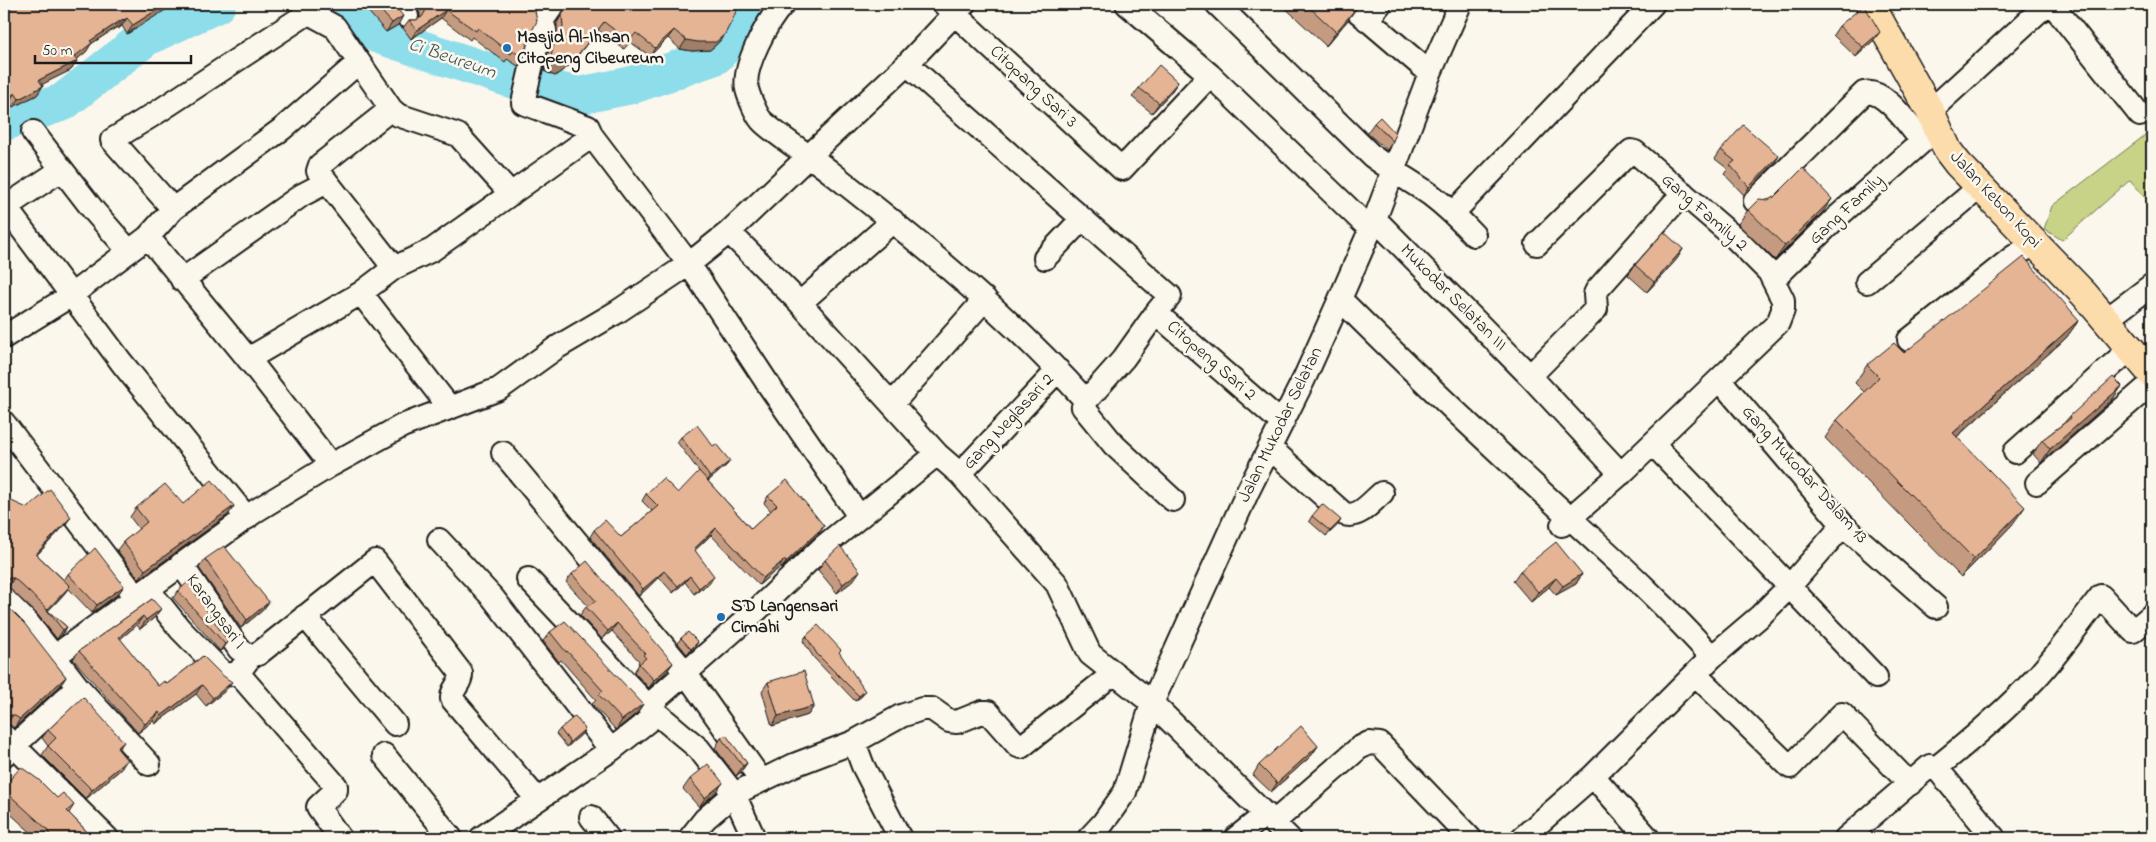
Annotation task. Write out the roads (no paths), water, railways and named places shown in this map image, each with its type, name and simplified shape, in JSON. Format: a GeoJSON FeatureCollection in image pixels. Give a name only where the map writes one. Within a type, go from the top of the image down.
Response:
{"type":"FeatureCollection","features":[{"type":"Feature","properties":{"kind":"main road","name":"Jalan Kebon Kopi"},"geometry":{"type":"LineString","coordinates":[[1870,4],[1930,127],[1948,151],[2034,244],[2084,294],[2152,374]]}},
{"type":"Feature","properties":{"kind":"street"},"geometry":{"type":"LineString","coordinates":[[554,4],[542,21],[545,30],[535,51],[523,103],[588,126],[592,136],[689,264],[859,516]]}},
{"type":"Feature","properties":{"kind":"street"},"geometry":{"type":"LineString","coordinates":[[783,4],[750,60],[746,77],[747,90],[762,121],[810,155],[893,221],[985,299],[1058,370],[1086,401]]}},
{"type":"Feature","properties":{"kind":"street","name":"Mukodar Selatan III"},"geometry":{"type":"LineString","coordinates":[[1128,4],[1210,75],[1373,224],[1530,376],[1621,474]]}},
{"type":"Feature","properties":{"kind":"street"},"geometry":{"type":"LineString","coordinates":[[1218,4],[1372,156],[1453,213],[1474,236]]}},
{"type":"Feature","properties":{"kind":"street"},"geometry":{"type":"LineString","coordinates":[[1348,4],[1374,12],[1430,73]]}},
{"type":"Feature","properties":{"kind":"street","name":"Jalan Mukodar Selatan"},"geometry":{"type":"LineString","coordinates":[[1089,838],[1104,824],[1125,792],[1152,702],[1340,299],[1373,224],[1430,73],[1460,4]]}},
{"type":"Feature","properties":{"kind":"street"},"geometry":{"type":"LineString","coordinates":[[1453,213],[1653,4]]}},
{"type":"Feature","properties":{"kind":"street","name":"Gang Family"},"geometry":{"type":"LineString","coordinates":[[1773,280],[1930,127],[2047,4]]}},
{"type":"Feature","properties":{"kind":"street"},"geometry":{"type":"LineString","coordinates":[[2052,4],[2140,115]]}},
{"type":"Feature","properties":{"kind":"street"},"geometry":{"type":"LineString","coordinates":[[55,656],[247,518],[331,465],[402,426],[499,389],[556,348],[617,312],[689,264],[729,232],[907,64],[954,7]]}},
{"type":"Feature","properties":{"kind":"street","name":"Citopang Sari 3"},"geometry":{"type":"LineString","coordinates":[[954,7],[1122,169],[1210,75]]}},
{"type":"Feature","properties":{"kind":"street"},"geometry":{"type":"LineString","coordinates":[[173,209],[112,140],[156,114],[304,15],[311,14],[332,24],[391,109],[398,115],[458,134],[511,194]]}},
{"type":"Feature","properties":{"kind":"street"},"geometry":{"type":"LineString","coordinates":[[4,337],[70,296],[148,237],[173,209],[282,129],[359,62]]}},
{"type":"Feature","properties":{"kind":"street"},"geometry":{"type":"LineString","coordinates":[[907,64],[1082,220],[1045,258]]}},
{"type":"Feature","properties":{"kind":"street"},"geometry":{"type":"LineString","coordinates":[[1755,201],[1864,93],[1875,93],[1930,127]]}},
{"type":"Feature","properties":{"kind":"street"},"geometry":{"type":"LineString","coordinates":[[391,109],[320,165],[318,172],[394,268]]}},
{"type":"Feature","properties":{"kind":"street"},"geometry":{"type":"LineString","coordinates":[[33,132],[61,170],[129,251]]}},
{"type":"Feature","properties":{"kind":"street"},"geometry":{"type":"LineString","coordinates":[[248,360],[361,293],[394,268],[432,250],[592,136]]}},
{"type":"Feature","properties":{"kind":"street","name":"Gang Family 2"},"geometry":{"type":"LineString","coordinates":[[1537,244],[1631,151],[1635,152],[1748,250],[1769,272],[1783,300],[1783,310],[1778,323],[1621,474],[1566,522]]}},
{"type":"Feature","properties":{"kind":"street"},"geometry":{"type":"LineString","coordinates":[[61,170],[7,206],[7,209],[70,296],[122,363],[247,518]]}},
{"type":"Feature","properties":{"kind":"street"},"geometry":{"type":"LineString","coordinates":[[182,280],[302,195],[327,182]]}},
{"type":"Feature","properties":{"kind":"street"},"geometry":{"type":"LineString","coordinates":[[1868,282],[1981,186]]}},
{"type":"Feature","properties":{"kind":"street"},"geometry":{"type":"LineString","coordinates":[[1530,376],[1596,309],[1595,294],[1597,290],[1683,193]]}},
{"type":"Feature","properties":{"kind":"street","name":"Citopeng Sari 2"},"geometry":{"type":"LineString","coordinates":[[1082,220],[1170,296],[1156,313],[1282,423]]}},
{"type":"Feature","properties":{"kind":"street"},"geometry":{"type":"LineString","coordinates":[[800,303],[893,221]]}},
{"type":"Feature","properties":{"kind":"street"},"geometry":{"type":"LineString","coordinates":[[729,232],[800,303],[937,454],[960,474],[1057,584],[1090,654],[1113,674],[1152,702],[1289,838]]}},
{"type":"Feature","properties":{"kind":"street"},"geometry":{"type":"LineString","coordinates":[[148,237],[331,465]]}},
{"type":"Feature","properties":{"kind":"street"},"geometry":{"type":"LineString","coordinates":[[1909,340],[2013,257],[2034,244]]}},
{"type":"Feature","properties":{"kind":"street"},"geometry":{"type":"LineString","coordinates":[[2106,320],[2152,285]]}},
{"type":"Feature","properties":{"kind":"street"},"geometry":{"type":"LineString","coordinates":[[361,293],[448,407]]}},
{"type":"Feature","properties":{"kind":"street"},"geometry":{"type":"LineString","coordinates":[[893,404],[985,299]]}},
{"type":"Feature","properties":{"kind":"street"},"geometry":{"type":"LineString","coordinates":[[1340,299],[1566,522],[1645,586],[1712,657]]}},
{"type":"Feature","properties":{"kind":"street"},"geometry":{"type":"LineString","coordinates":[[1156,313],[1124,358],[1086,401],[1083,407],[1114,445],[1173,500]]}},
{"type":"Feature","properties":{"kind":"street"},"geometry":{"type":"LineString","coordinates":[[2015,452],[2130,348]]}},
{"type":"Feature","properties":{"kind":"street","name":"Gang Neglasari 2"},"geometry":{"type":"LineString","coordinates":[[960,474],[1058,370]]}},
{"type":"Feature","properties":{"kind":"street","name":"Gang Mukodar Dalam 13"},"geometry":{"type":"LineString","coordinates":[[1720,380],[1844,525],[1936,607]]}},
{"type":"Feature","properties":{"kind":"street"},"geometry":{"type":"LineString","coordinates":[[2037,483],[2152,383]]}},
{"type":"Feature","properties":{"kind":"street"},"geometry":{"type":"LineString","coordinates":[[4,423],[142,594],[225,674],[238,674],[336,786],[336,790],[318,807],[340,838]]}},
{"type":"Feature","properties":{"kind":"street"},"geometry":{"type":"LineString","coordinates":[[1652,444],[1876,677]]}},
{"type":"Feature","properties":{"kind":"street"},"geometry":{"type":"LineString","coordinates":[[1270,448],[1344,514],[1356,515],[1382,493]]}},
{"type":"Feature","properties":{"kind":"street"},"geometry":{"type":"LineString","coordinates":[[503,453],[685,672],[761,780]]}},
{"type":"Feature","properties":{"kind":"street"},"geometry":{"type":"LineString","coordinates":[[481,838],[611,750],[652,710],[685,672],[757,610],[824,546],[937,454]]}},
{"type":"Feature","properties":{"kind":"street"},"geometry":{"type":"LineString","coordinates":[[1526,837],[1592,776],[1712,657],[1759,617],[1789,587],[1844,525]]}},
{"type":"Feature","properties":{"kind":"street"},"geometry":{"type":"LineString","coordinates":[[439,540],[493,598],[611,750]]}},
{"type":"Feature","properties":{"kind":"street"},"geometry":{"type":"LineString","coordinates":[[238,674],[251,656],[258,654],[375,561],[461,673],[461,680],[452,694],[452,699],[537,799]]}},
{"type":"Feature","properties":{"kind":"street","name":"Karangsari I"},"geometry":{"type":"LineString","coordinates":[[181,564],[239,649],[251,656]]}},
{"type":"Feature","properties":{"kind":"street"},"geometry":{"type":"LineString","coordinates":[[528,579],[652,710],[699,749],[734,794],[754,838]]}},
{"type":"Feature","properties":{"kind":"street"},"geometry":{"type":"LineString","coordinates":[[1846,838],[1910,784],[1964,746],[2036,678],[2101,596],[2133,631],[2152,615]]}},
{"type":"Feature","properties":{"kind":"street"},"geometry":{"type":"LineString","coordinates":[[4,599],[28,623],[78,687],[149,764]]}},
{"type":"Feature","properties":{"kind":"street"},"geometry":{"type":"LineString","coordinates":[[305,616],[395,724]]}},
{"type":"Feature","properties":{"kind":"street"},"geometry":{"type":"LineString","coordinates":[[690,838],[706,819],[734,794],[761,780],[854,742],[901,716],[922,709],[932,710],[949,721],[958,722],[982,712],[988,712],[1020,747],[1113,674]]}},
{"type":"Feature","properties":{"kind":"street"},"geometry":{"type":"LineString","coordinates":[[1695,674],[1790,767],[1842,714],[1910,784]]}},
{"type":"Feature","properties":{"kind":"street"},"geometry":{"type":"LineString","coordinates":[[78,687],[7,746],[107,838]]}},
{"type":"Feature","properties":{"kind":"street"},"geometry":{"type":"LineString","coordinates":[[854,742],[863,766],[900,838]]}},
{"type":"Feature","properties":{"kind":"street"},"geometry":{"type":"LineString","coordinates":[[1236,838],[1270,818],[1359,748],[1369,743],[1380,744],[1470,838]]}},
{"type":"Feature","properties":{"kind":"street"},"geometry":{"type":"LineString","coordinates":[[384,755],[451,838]]}},
{"type":"Feature","properties":{"kind":"street"},"geometry":{"type":"LineString","coordinates":[[1933,767],[1994,838]]}},
{"type":"Feature","properties":{"kind":"street"},"geometry":{"type":"LineString","coordinates":[[1592,776],[1648,838]]}},
{"type":"Feature","properties":{"kind":"street"},"geometry":{"type":"LineString","coordinates":[[591,817],[608,838]]}},
{"type":"Feature","properties":{"kind":"waterway","name":"Ci Beureum"},"geometry":{"type":"LineString","coordinates":[[4,122],[63,102],[146,37],[217,4]]}},
{"type":"Feature","properties":{"kind":"waterway","name":"Ci Beureum"},"geometry":{"type":"LineString","coordinates":[[335,4],[379,35],[514,80],[578,96],[632,85],[715,56],[748,21],[753,4]]}},
{"type":"Feature","properties":{"kind":"place","name":"Masjid Al-Ihsan Citopeng Cibeureum"},"geometry":{"type":"Point","coordinates":[507,48]}},
{"type":"Feature","properties":{"kind":"place","name":"SD Langensari Cimahi"},"geometry":{"type":"Point","coordinates":[721,617]}}]}
